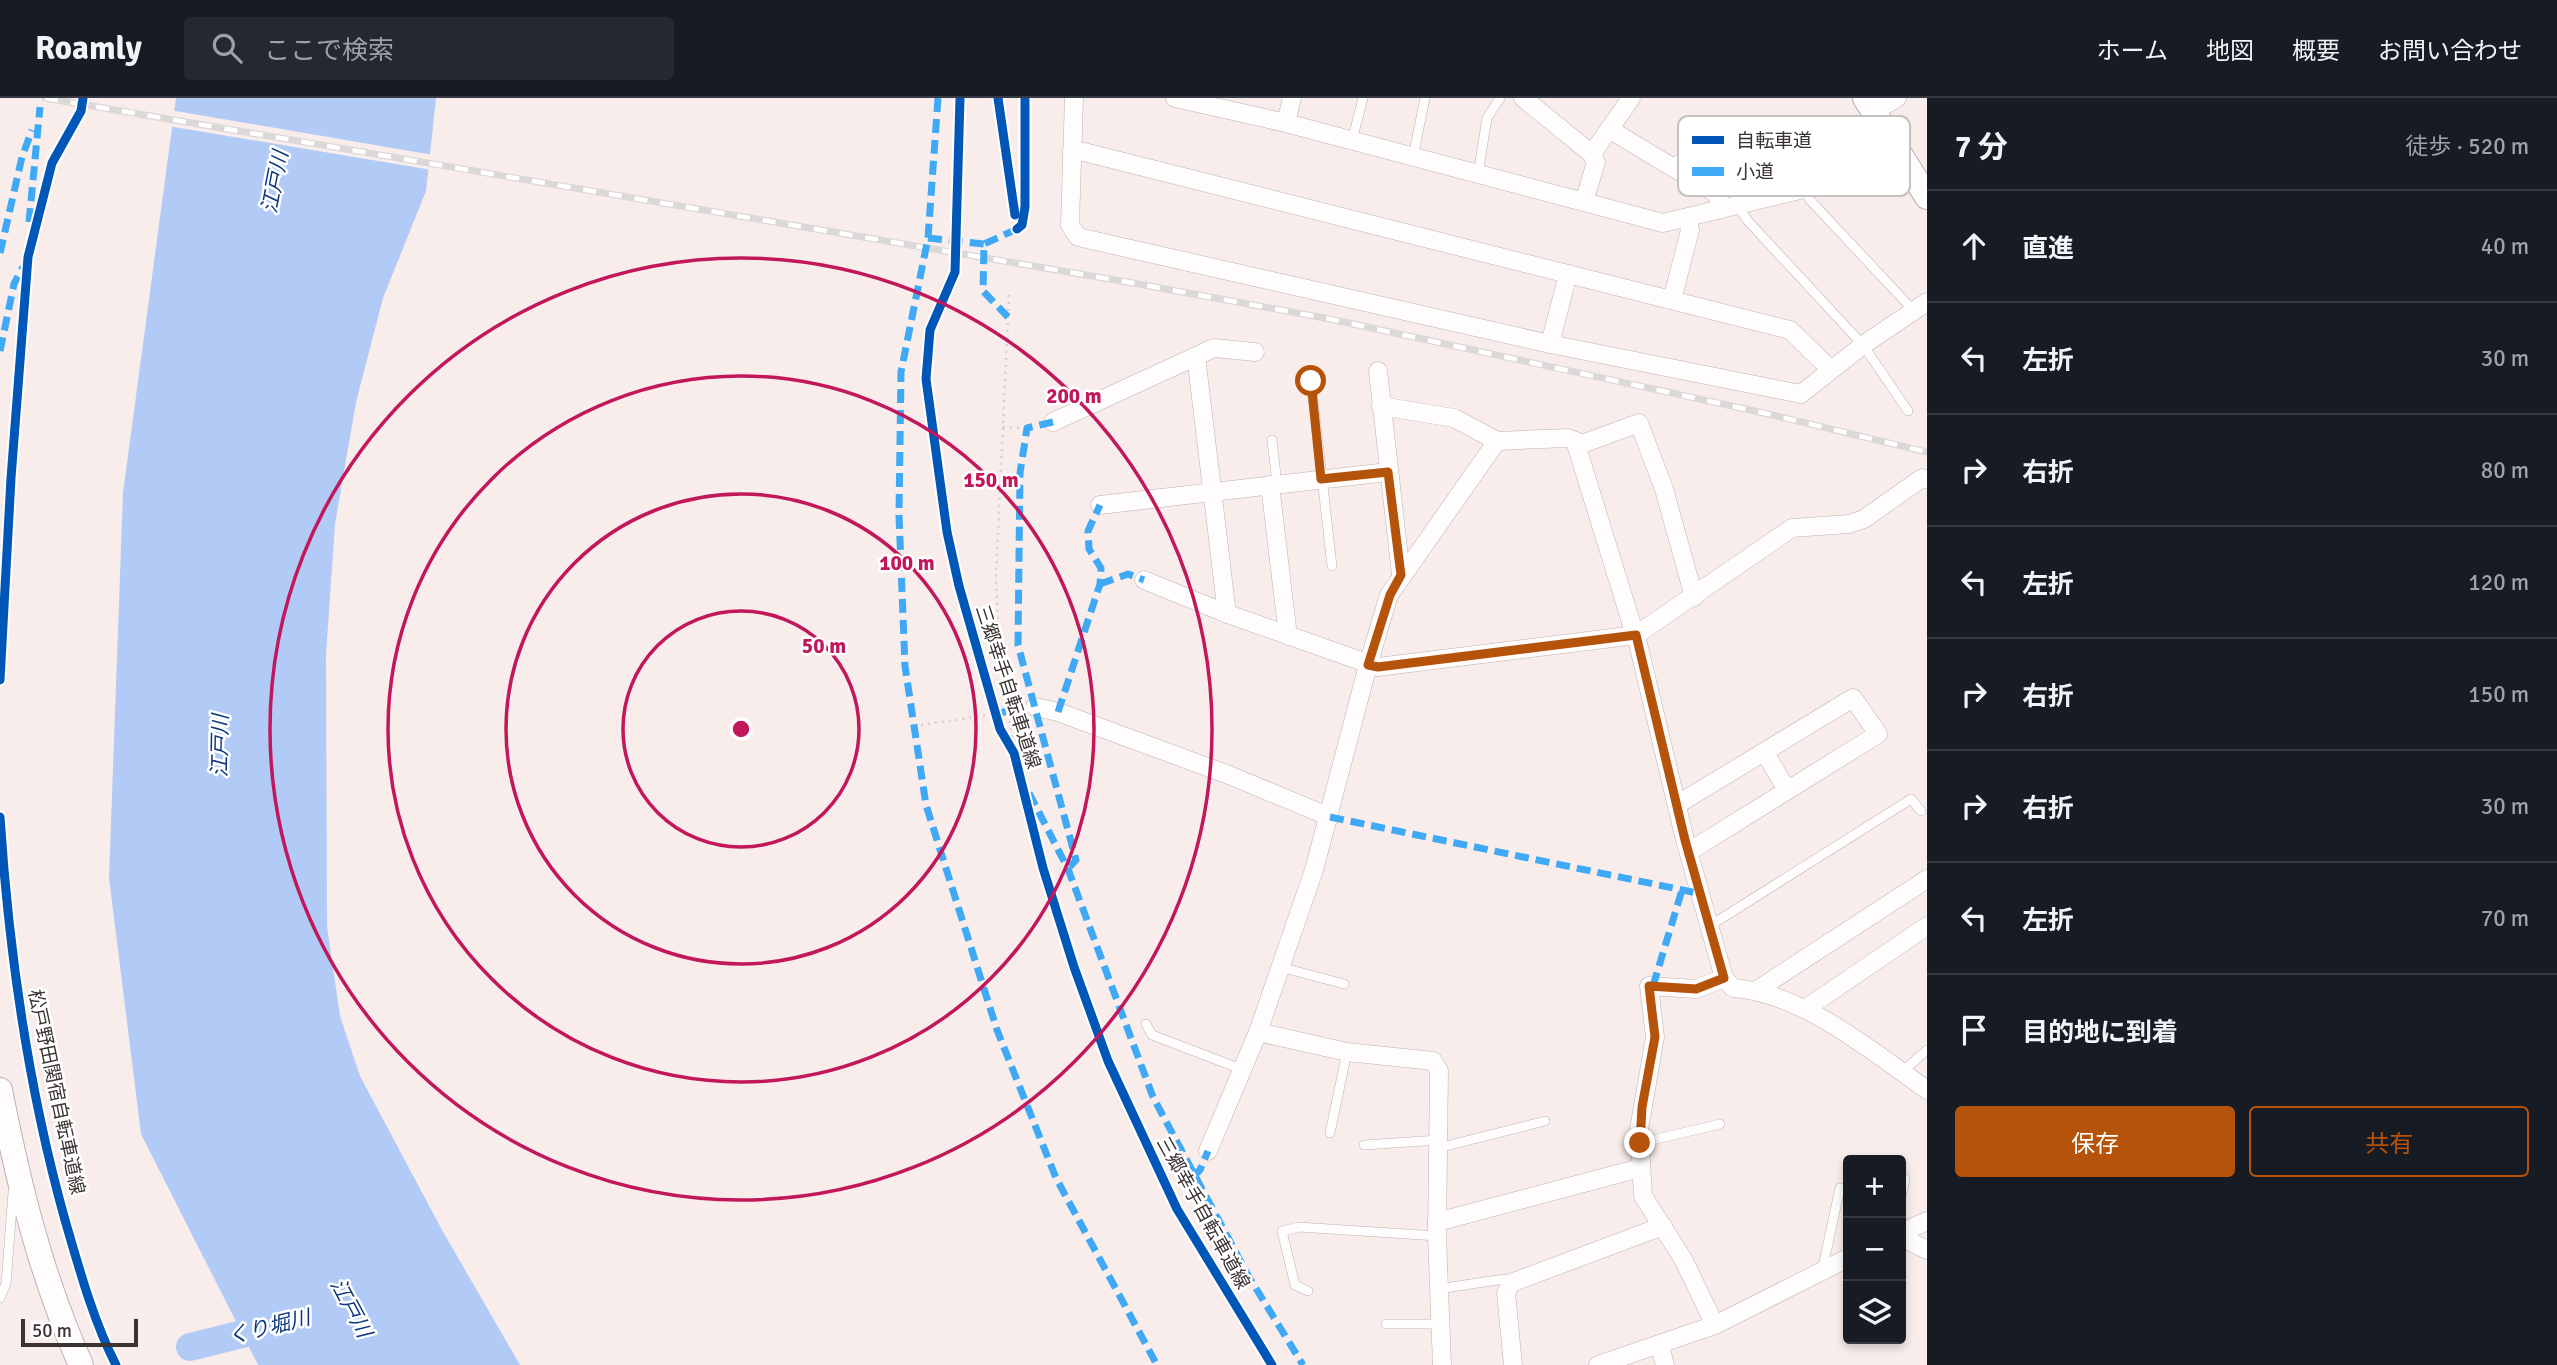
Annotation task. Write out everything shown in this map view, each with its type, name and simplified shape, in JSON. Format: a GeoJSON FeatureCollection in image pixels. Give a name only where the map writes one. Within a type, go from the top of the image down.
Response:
{"type":"FeatureCollection","features":[{"type":"Feature","properties":{"kind":"street"},"geometry":{"type":"LineString","coordinates":[[1074,98],[1070,225],[1078,237],[1550,344],[1801,394],[1863,345],[1921,307]]}},
{"type":"Feature","properties":{"kind":"street"},"geometry":{"type":"LineString","coordinates":[[1175,98],[1286,123],[1662,223],[1777,196]]}},
{"type":"Feature","properties":{"kind":"street"},"geometry":{"type":"LineString","coordinates":[[1286,123],[1292,98]]}},
{"type":"Feature","properties":{"kind":"street"},"geometry":{"type":"LineString","coordinates":[[1523,98],[1592,154],[1596,162],[1584,202]]}},
{"type":"Feature","properties":{"kind":"street"},"geometry":{"type":"LineString","coordinates":[[1592,154],[1631,98]]}},
{"type":"Feature","properties":{"kind":"street"},"geometry":{"type":"LineString","coordinates":[[1869,105],[1897,98]]}},
{"type":"Feature","properties":{"kind":"street"},"geometry":{"type":"LineString","coordinates":[[1609,129],[1678,169]]}},
{"type":"Feature","properties":{"kind":"street"},"geometry":{"type":"LineString","coordinates":[[1072,152],[1084,152],[1790,330],[1831,370]]}},
{"type":"Feature","properties":{"kind":"street"},"geometry":{"type":"LineString","coordinates":[[1910,170],[1927,197]]}},
{"type":"Feature","properties":{"kind":"street"},"geometry":{"type":"LineString","coordinates":[[1717,196],[1719,210]]}},
{"type":"Feature","properties":{"kind":"street"},"geometry":{"type":"LineString","coordinates":[[1672,300],[1690,230],[1687,218]]}},
{"type":"Feature","properties":{"kind":"street"},"geometry":{"type":"LineString","coordinates":[[1550,344],[1568,274]]}},
{"type":"Feature","properties":{"kind":"street"},"geometry":{"type":"LineString","coordinates":[[1053,422],[1214,348],[1255,352]]}},
{"type":"Feature","properties":{"kind":"street"},"geometry":{"type":"LineString","coordinates":[[1196,356],[1227,614]]}},
{"type":"Feature","properties":{"kind":"street"},"geometry":{"type":"LineString","coordinates":[[1378,371],[1401,575]]}},
{"type":"Feature","properties":{"kind":"street"},"geometry":{"type":"LineString","coordinates":[[1381,406],[1454,418],[1497,441],[1568,438],[1582,444],[1639,423],[1664,489],[1694,597]]}},
{"type":"Feature","properties":{"kind":"street"},"geometry":{"type":"LineString","coordinates":[[1208,1151],[1258,1032],[1330,817],[1368,665],[1390,595],[1401,575],[1497,441]]}},
{"type":"Feature","properties":{"kind":"street"},"geometry":{"type":"LineString","coordinates":[[1575,441],[1600,514],[1635,635],[1724,978],[1733,988],[1757,990],[1805,1009],[1927,1090]]}},
{"type":"Feature","properties":{"kind":"street"},"geometry":{"type":"LineString","coordinates":[[1100,505],[1388,472]]}},
{"type":"Feature","properties":{"kind":"street"},"geometry":{"type":"LineString","coordinates":[[1144,580],[1227,614],[1378,667],[1635,635],[1792,528],[1849,524],[1864,519],[1922,478],[1927,479]]}},
{"type":"Feature","properties":{"kind":"street"},"geometry":{"type":"LineString","coordinates":[[1273,484],[1288,636]]}},
{"type":"Feature","properties":{"kind":"street"},"geometry":{"type":"LineString","coordinates":[[1678,804],[1853,698],[1878,734],[1690,850]]}},
{"type":"Feature","properties":{"kind":"street"},"geometry":{"type":"LineString","coordinates":[[1035,707],[1058,712],[1229,775],[1330,817]]}},
{"type":"Feature","properties":{"kind":"street"},"geometry":{"type":"LineString","coordinates":[[1765,753],[1787,790]]}},
{"type":"Feature","properties":{"kind":"street"},"geometry":{"type":"LineString","coordinates":[[1757,990],[1927,879]]}},
{"type":"Feature","properties":{"kind":"street"},"geometry":{"type":"LineString","coordinates":[[1805,1009],[1927,926]]}},
{"type":"Feature","properties":{"kind":"street"},"geometry":{"type":"LineString","coordinates":[[1715,1325],[1663,1226],[1643,1196],[1640,1143],[1642,1107],[1655,1037],[1649,986],[1696,989],[1724,978]]}},
{"type":"Feature","properties":{"kind":"street"},"geometry":{"type":"LineString","coordinates":[[1258,1032],[1347,1052],[1433,1061],[1439,1071],[1437,1229],[1442,1365]]}},
{"type":"Feature","properties":{"kind":"street"},"geometry":{"type":"LineString","coordinates":[[0,1090],[5,1138],[19,1178],[39,1258],[81,1365]]}},
{"type":"Feature","properties":{"kind":"street"},"geometry":{"type":"LineString","coordinates":[[1437,1229],[1640,1168]]}},
{"type":"Feature","properties":{"kind":"street"},"geometry":{"type":"LineString","coordinates":[[1906,1232],[1927,1221]]}},
{"type":"Feature","properties":{"kind":"street"},"geometry":{"type":"LineString","coordinates":[[1513,1365],[1506,1293],[1511,1283],[1663,1226]]}},
{"type":"Feature","properties":{"kind":"street"},"geometry":{"type":"LineString","coordinates":[[1906,1238],[1927,1250]]}},
{"type":"Feature","properties":{"kind":"street"},"geometry":{"type":"LineString","coordinates":[[1598,1365],[1715,1325],[1843,1261]]}},
{"type":"Feature","properties":{"kind":"street"},"geometry":{"type":"LineString","coordinates":[[1660,1346],[1665,1365]]}},
{"type":"Feature","properties":{"kind":"lane"},"geometry":{"type":"LineString","coordinates":[[1352,141],[1363,98]]}},
{"type":"Feature","properties":{"kind":"lane"},"geometry":{"type":"LineString","coordinates":[[1413,157],[1425,98]]}},
{"type":"Feature","properties":{"kind":"lane"},"geometry":{"type":"LineString","coordinates":[[1478,174],[1488,118],[1500,98]]}},
{"type":"Feature","properties":{"kind":"lane"},"geometry":{"type":"LineString","coordinates":[[1672,165],[1678,160]]}},
{"type":"Feature","properties":{"kind":"lane"},"geometry":{"type":"LineString","coordinates":[[1808,196],[1921,307]]}},
{"type":"Feature","properties":{"kind":"lane"},"geometry":{"type":"LineString","coordinates":[[1738,206],[1747,220],[1863,345],[1908,411]]}},
{"type":"Feature","properties":{"kind":"lane"},"geometry":{"type":"LineString","coordinates":[[1311,381],[1332,566]]}},
{"type":"Feature","properties":{"kind":"lane"},"geometry":{"type":"LineString","coordinates":[[1272,440],[1273,484]]}},
{"type":"Feature","properties":{"kind":"lane"},"geometry":{"type":"LineString","coordinates":[[1711,925],[1911,799],[1921,811]]}},
{"type":"Feature","properties":{"kind":"lane"},"geometry":{"type":"LineString","coordinates":[[1280,967],[1344,984]]}},
{"type":"Feature","properties":{"kind":"lane"},"geometry":{"type":"LineString","coordinates":[[1146,1024],[1152,1035],[1241,1069]]}},
{"type":"Feature","properties":{"kind":"lane"},"geometry":{"type":"LineString","coordinates":[[1901,1072],[1927,1050]]}},
{"type":"Feature","properties":{"kind":"lane"},"geometry":{"type":"LineString","coordinates":[[1330,1133],[1347,1052]]}},
{"type":"Feature","properties":{"kind":"lane"},"geometry":{"type":"LineString","coordinates":[[1364,1144],[1439,1144],[1545,1121]]}},
{"type":"Feature","properties":{"kind":"lane"},"geometry":{"type":"LineString","coordinates":[[1640,1143],[1720,1124]]}},
{"type":"Feature","properties":{"kind":"lane"},"geometry":{"type":"LineString","coordinates":[[0,1298],[6,1284],[13,1192],[19,1178]]}},
{"type":"Feature","properties":{"kind":"lane"},"geometry":{"type":"LineString","coordinates":[[1822,1272],[1840,1188]]}},
{"type":"Feature","properties":{"kind":"lane"},"geometry":{"type":"LineString","coordinates":[[1308,1291],[1295,1284],[1282,1231],[1299,1227],[1437,1229]]}},
{"type":"Feature","properties":{"kind":"lane"},"geometry":{"type":"LineString","coordinates":[[1438,1289],[1504,1279],[1511,1283]]}},
{"type":"Feature","properties":{"kind":"lane"},"geometry":{"type":"LineString","coordinates":[[1387,1324],[1440,1324]]}},
{"type":"Feature","properties":{"kind":"path"},"geometry":{"type":"LineString","coordinates":[[1009,295],[996,577],[998,624],[1015,758]]}},
{"type":"Feature","properties":{"kind":"path"},"geometry":{"type":"LineString","coordinates":[[1003,427],[1027,428]]}},
{"type":"Feature","properties":{"kind":"path"},"geometry":{"type":"LineString","coordinates":[[914,726],[988,715]]}},
{"type":"Feature","properties":{"kind":"water","name":"江戸川"},"geometry":{"type":"Polygon","coordinates":[[[176,98],[436,98],[426,191],[383,298],[356,402],[335,524],[326,654],[327,926],[340,1016],[360,1076],[442,1230],[520,1365],[258,1365],[141,1134],[109,878],[123,493],[176,98]]]}},
{"type":"Feature","properties":{"kind":"pier"},"geometry":{"type":"Polygon","coordinates":[[[170,110],[433,155],[432,170],[168,126],[170,110]]]}},
{"type":"Feature","properties":{"kind":"waterway","name":"くり堀川"},"geometry":{"type":"LineString","coordinates":[[190,1347],[279,1325]]}},
{"type":"Feature","properties":{"kind":"railway"},"geometry":{"type":"LineString","coordinates":[[45,98],[1330,319],[1764,413],[1927,452]]}},
{"type":"Feature","properties":{"kind":"marked path"},"geometry":{"type":"LineString","coordinates":[[938,98],[928,238],[901,372],[899,515],[905,666],[926,805],[997,1030],[1056,1178],[1157,1365]]}},
{"type":"Feature","properties":{"kind":"marked path"},"geometry":{"type":"LineString","coordinates":[[29,222],[40,107]]}},
{"type":"Feature","properties":{"kind":"marked path"},"geometry":{"type":"LineString","coordinates":[[0,253],[22,157],[32,130]]}},
{"type":"Feature","properties":{"kind":"marked path"},"geometry":{"type":"LineString","coordinates":[[1008,317],[983,291],[984,244],[1017,229]]}},
{"type":"Feature","properties":{"kind":"marked path"},"geometry":{"type":"LineString","coordinates":[[928,238],[984,244]]}},
{"type":"Feature","properties":{"kind":"marked path"},"geometry":{"type":"LineString","coordinates":[[0,351],[14,284],[23,267]]}},
{"type":"Feature","properties":{"kind":"marked path"},"geometry":{"type":"LineString","coordinates":[[1053,422],[1027,428],[1020,473],[1018,645],[1076,860],[1068,869]]}},
{"type":"Feature","properties":{"kind":"marked path"},"geometry":{"type":"LineString","coordinates":[[1058,712],[1100,584],[1101,568],[1089,549],[1088,531],[1100,505]]}},
{"type":"Feature","properties":{"kind":"marked path"},"geometry":{"type":"LineString","coordinates":[[1100,584],[1128,574],[1144,580]]}},
{"type":"Feature","properties":{"kind":"marked path"},"geometry":{"type":"LineString","coordinates":[[992,714],[1016,710]]}},
{"type":"Feature","properties":{"kind":"marked path"},"geometry":{"type":"LineString","coordinates":[[1029,793],[1068,869],[1153,1097],[1249,1277],[1303,1365]]}},
{"type":"Feature","properties":{"kind":"marked path"},"geometry":{"type":"LineString","coordinates":[[1330,817],[1702,894]]}},
{"type":"Feature","properties":{"kind":"marked path"},"geometry":{"type":"LineString","coordinates":[[1653,986],[1682,890]]}},
{"type":"Feature","properties":{"kind":"marked path"},"geometry":{"type":"LineString","coordinates":[[1193,1176],[1200,1170],[1208,1151]]}},
{"type":"Feature","properties":{"kind":"cycle path"},"geometry":{"type":"LineString","coordinates":[[0,680],[11,478],[28,257],[52,163],[81,111],[83,98]]}},
{"type":"Feature","properties":{"kind":"cycle path","name":"三郷幸手自転車道線"},"geometry":{"type":"LineString","coordinates":[[960,98],[955,272],[930,330],[926,379],[947,532],[959,586],[1000,729],[1014,753],[1043,868],[1074,967],[1108,1061],[1177,1209],[1272,1365]]}},
{"type":"Feature","properties":{"kind":"cycle path"},"geometry":{"type":"LineString","coordinates":[[998,98],[1015,215]]}},
{"type":"Feature","properties":{"kind":"cycle path"},"geometry":{"type":"LineString","coordinates":[[1017,229],[1022,225],[1025,207],[1025,98]]}},
{"type":"Feature","properties":{"kind":"cycle path","name":"松戸野田関宿自転車道線"},"geometry":{"type":"LineString","coordinates":[[0,817],[15,970],[40,1121],[81,1275],[93,1312],[116,1365]]}},
{"type":"Feature","properties":{"kind":"route"},"geometry":{"type":"LineString","coordinates":[[1311,381],[1321,479],[1388,472],[1401,575],[1390,595],[1368,665],[1378,667],[1636,635],[1685,840],[1724,978],[1696,989],[1649,986],[1655,1037],[1642,1107],[1640,1143]]}}]}
